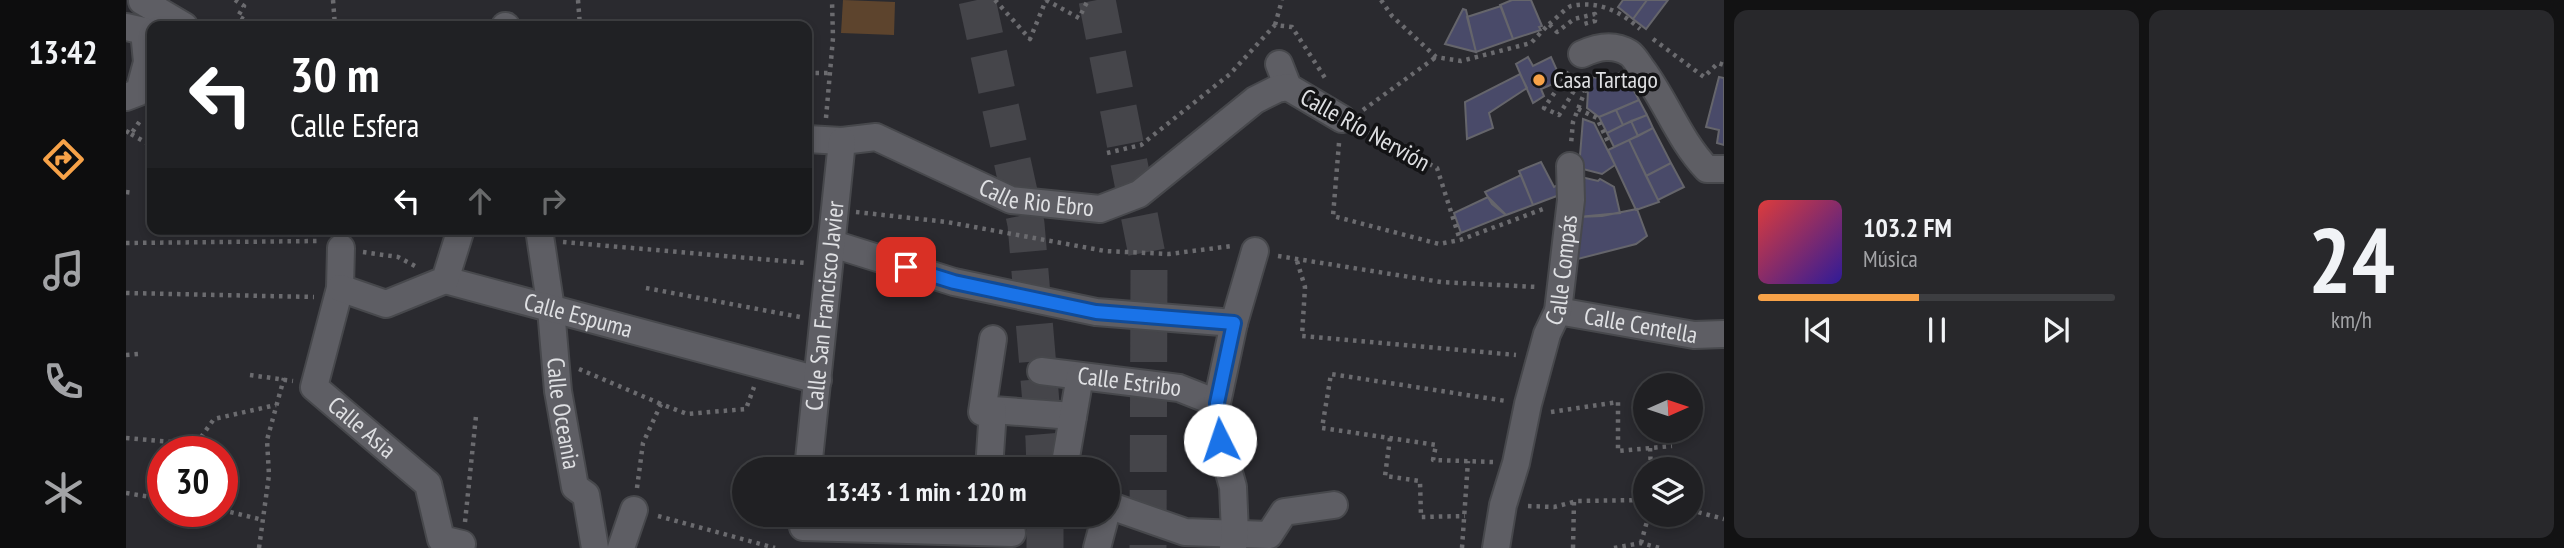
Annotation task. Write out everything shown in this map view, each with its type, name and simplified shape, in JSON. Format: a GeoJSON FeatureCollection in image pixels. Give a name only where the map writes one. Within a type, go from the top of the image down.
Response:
{"type":"FeatureCollection","features":[{"type":"Feature","properties":{"kind":"street"},"geometry":{"type":"LineString","coordinates":[[142,1],[176,21]]}},
{"type":"Feature","properties":{"kind":"street"},"geometry":{"type":"LineString","coordinates":[[126,97],[138,92],[147,62],[135,29]]}},
{"type":"Feature","properties":{"kind":"street"},"geometry":{"type":"LineString","coordinates":[[1576,62],[1599,47],[1612,47],[1629,53],[1653,83],[1693,155],[1707,169],[1724,169]]}},
{"type":"Feature","properties":{"kind":"street","name":"Calle Río Nervión"},"geometry":{"type":"LineString","coordinates":[[1283,76],[1345,121]]}},
{"type":"Feature","properties":{"kind":"street","name":"Calle Rio Ebro"},"geometry":{"type":"LineString","coordinates":[[812,138],[834,131],[876,137],[1011,200],[1100,209],[1139,194],[1255,100],[1277,89],[1283,76]]}},
{"type":"Feature","properties":{"kind":"street","name":"Calle San Francisco Javier"},"geometry":{"type":"LineString","coordinates":[[809,457],[832,255],[834,131]]}},
{"type":"Feature","properties":{"kind":"street","name":"Calle Compás"},"geometry":{"type":"LineString","coordinates":[[1496,548],[1503,505],[1516,463],[1528,404],[1559,300],[1571,200],[1570,166]]}},
{"type":"Feature","properties":{"kind":"street"},"geometry":{"type":"LineString","coordinates":[[339,293],[386,304],[445,280],[459,235]]}},
{"type":"Feature","properties":{"kind":"street","name":"Calle Oceania"},"geometry":{"type":"LineString","coordinates":[[540,235],[551,309],[558,391],[575,487],[586,495],[595,548]]}},
{"type":"Feature","properties":{"kind":"street","name":"Calle Asia"},"geometry":{"type":"LineString","coordinates":[[341,248],[339,293],[314,387],[428,484],[442,539],[462,546]]}},
{"type":"Feature","properties":{"kind":"street"},"geometry":{"type":"LineString","coordinates":[[1234,541],[1233,487],[1220,440],[1217,403],[1234,323],[1255,251]]}},
{"type":"Feature","properties":{"kind":"street"},"geometry":{"type":"LineString","coordinates":[[832,255],[1096,312],[1234,323]]}},
{"type":"Feature","properties":{"kind":"street","name":"Calle Espuma"},"geometry":{"type":"LineString","coordinates":[[445,280],[818,380]]}},
{"type":"Feature","properties":{"kind":"street","name":"Calle Centella"},"geometry":{"type":"LineString","coordinates":[[1559,300],[1694,335],[1724,334]]}},
{"type":"Feature","properties":{"kind":"street"},"geometry":{"type":"LineString","coordinates":[[993,339],[982,412],[993,410],[1073,416]]}},
{"type":"Feature","properties":{"kind":"street","name":"Calle Estribo"},"geometry":{"type":"LineString","coordinates":[[1041,371],[1179,388],[1217,403]]}},
{"type":"Feature","properties":{"kind":"street"},"geometry":{"type":"LineString","coordinates":[[1066,457],[1080,376]]}},
{"type":"Feature","properties":{"kind":"street"},"geometry":{"type":"LineString","coordinates":[[990,457],[993,410]]}},
{"type":"Feature","properties":{"kind":"street"},"geometry":{"type":"LineString","coordinates":[[1120,509],[1185,532],[1234,541],[1269,535],[1284,512],[1334,505]]}},
{"type":"Feature","properties":{"kind":"street"},"geometry":{"type":"LineString","coordinates":[[621,548],[634,510]]}},
{"type":"Feature","properties":{"kind":"street"},"geometry":{"type":"LineString","coordinates":[[1097,548],[1103,527]]}},
{"type":"Feature","properties":{"kind":"street"},"geometry":{"type":"LineString","coordinates":[[802,530],[1012,532]]}},
{"type":"Feature","properties":{"kind":"path"},"geometry":{"type":"LineString","coordinates":[[235,0],[244,6],[238,16],[247,21]]}},
{"type":"Feature","properties":{"kind":"path"},"geometry":{"type":"LineString","coordinates":[[333,0],[335,21]]}},
{"type":"Feature","properties":{"kind":"path"},"geometry":{"type":"LineString","coordinates":[[578,0],[580,21]]}},
{"type":"Feature","properties":{"kind":"path"},"geometry":{"type":"LineString","coordinates":[[832,0],[830,72],[834,131]]}},
{"type":"Feature","properties":{"kind":"path"},"geometry":{"type":"LineString","coordinates":[[995,0],[1030,39],[1046,0],[1079,19],[1088,0]]}},
{"type":"Feature","properties":{"kind":"path"},"geometry":{"type":"LineString","coordinates":[[1275,25],[1282,0]]}},
{"type":"Feature","properties":{"kind":"path"},"geometry":{"type":"LineString","coordinates":[[1381,0],[1392,16],[1436,57],[1461,61],[1531,43],[1570,6],[1584,2],[1601,2],[1615,7],[1704,77],[1718,63],[1724,65]]}},
{"type":"Feature","properties":{"kind":"path"},"geometry":{"type":"LineString","coordinates":[[1549,24],[1557,32],[1574,19],[1595,14],[1595,21],[1590,22]]}},
{"type":"Feature","properties":{"kind":"path"},"geometry":{"type":"LineString","coordinates":[[1436,57],[1345,121],[1333,216],[1439,244],[1460,240],[1571,200]]}},
{"type":"Feature","properties":{"kind":"path"},"geometry":{"type":"LineString","coordinates":[[1570,166],[1571,135],[1585,91],[1577,86],[1559,115],[1544,108],[1576,62]]}},
{"type":"Feature","properties":{"kind":"path"},"geometry":{"type":"LineString","coordinates":[[812,73],[830,72]]}},
{"type":"Feature","properties":{"kind":"path"},"geometry":{"type":"LineString","coordinates":[[1578,109],[1597,118],[1608,142]]}},
{"type":"Feature","properties":{"kind":"path","name":"Calle Río Nervión"},"geometry":{"type":"LineString","coordinates":[[1345,121],[1437,168],[1460,240]]}},
{"type":"Feature","properties":{"kind":"path"},"geometry":{"type":"LineString","coordinates":[[131,134],[147,143]]}},
{"type":"Feature","properties":{"kind":"path"},"geometry":{"type":"LineString","coordinates":[[126,192],[134,193]]}},
{"type":"Feature","properties":{"kind":"path"},"geometry":{"type":"LineString","coordinates":[[856,212],[947,222],[1105,251],[1169,254],[1241,245],[1297,261],[1559,300]]}},
{"type":"Feature","properties":{"kind":"path"},"geometry":{"type":"LineString","coordinates":[[540,235],[832,255]]}},
{"type":"Feature","properties":{"kind":"path"},"geometry":{"type":"LineString","coordinates":[[126,243],[322,241],[341,248],[398,257],[445,280]]}},
{"type":"Feature","properties":{"kind":"path"},"geometry":{"type":"LineString","coordinates":[[1297,261],[1305,287],[1302,336],[1541,357]]}},
{"type":"Feature","properties":{"kind":"path"},"geometry":{"type":"LineString","coordinates":[[646,288],[825,322]]}},
{"type":"Feature","properties":{"kind":"path"},"geometry":{"type":"LineString","coordinates":[[126,293],[339,293]]}},
{"type":"Feature","properties":{"kind":"path"},"geometry":{"type":"LineString","coordinates":[[126,355],[138,354]]}},
{"type":"Feature","properties":{"kind":"path"},"geometry":{"type":"LineString","coordinates":[[555,359],[687,414],[746,409],[762,365]]}},
{"type":"Feature","properties":{"kind":"path"},"geometry":{"type":"LineString","coordinates":[[1516,463],[1433,460],[1436,445],[1322,428],[1331,374],[1528,404],[1538,415],[1618,402],[1618,451],[1672,446]]}},
{"type":"Feature","properties":{"kind":"path"},"geometry":{"type":"LineString","coordinates":[[250,375],[284,377],[314,387]]}},
{"type":"Feature","properties":{"kind":"path"},"geometry":{"type":"LineString","coordinates":[[259,548],[269,475],[267,440],[284,377]]}},
{"type":"Feature","properties":{"kind":"path"},"geometry":{"type":"LineString","coordinates":[[661,404],[643,443],[634,510],[775,548]]}},
{"type":"Feature","properties":{"kind":"path"},"geometry":{"type":"LineString","coordinates":[[202,436],[214,419],[276,405]]}},
{"type":"Feature","properties":{"kind":"path"},"geometry":{"type":"LineString","coordinates":[[462,546],[476,416]]}},
{"type":"Feature","properties":{"kind":"path"},"geometry":{"type":"LineString","coordinates":[[126,438],[147,440]]}},
{"type":"Feature","properties":{"kind":"path"},"geometry":{"type":"LineString","coordinates":[[1391,438],[1385,476],[1420,481],[1421,517],[1465,516]]}},
{"type":"Feature","properties":{"kind":"path"},"geometry":{"type":"LineString","coordinates":[[1650,448],[1650,457]]}},
{"type":"Feature","properties":{"kind":"path"},"geometry":{"type":"LineString","coordinates":[[1462,548],[1468,461]]}},
{"type":"Feature","properties":{"kind":"path"},"geometry":{"type":"LineString","coordinates":[[126,493],[147,496]]}},
{"type":"Feature","properties":{"kind":"path"},"geometry":{"type":"LineString","coordinates":[[1503,505],[1554,507],[1574,501],[1633,500]]}},
{"type":"Feature","properties":{"kind":"path"},"geometry":{"type":"LineString","coordinates":[[1573,548],[1574,501]]}},
{"type":"Feature","properties":{"kind":"path"},"geometry":{"type":"LineString","coordinates":[[1703,513],[1724,519]]}},
{"type":"Feature","properties":{"kind":"path"},"geometry":{"type":"LineString","coordinates":[[238,514],[263,520]]}},
{"type":"Feature","properties":{"kind":"path"},"geometry":{"type":"LineString","coordinates":[[1641,542],[1645,527]]}},
{"type":"Feature","properties":{"kind":"path"},"geometry":{"type":"LineString","coordinates":[[1614,548],[1641,542],[1660,548]]}},
{"type":"Feature","properties":{"kind":"shaded area"},"geometry":{"type":"Polygon","coordinates":[[[843,0],[895,2],[894,35],[841,33],[843,0]]]}},
{"type":"Feature","properties":{"kind":"building"},"geometry":{"type":"Polygon","coordinates":[[[1512,0],[1531,0],[1542,26],[1539,27],[1541,30],[1513,39],[1500,5],[1512,0]]]}},
{"type":"Feature","properties":{"kind":"building"},"geometry":{"type":"Polygon","coordinates":[[[1623,0],[1647,0],[1633,19],[1618,7],[1623,0]]]}},
{"type":"Feature","properties":{"kind":"building"},"geometry":{"type":"Polygon","coordinates":[[[1647,0],[1668,0],[1646,29],[1633,19],[1647,0]]]}},
{"type":"Feature","properties":{"kind":"building"},"geometry":{"type":"Polygon","coordinates":[[[1501,6],[1513,39],[1476,52],[1467,17],[1501,6]]]}},
{"type":"Feature","properties":{"kind":"building"},"geometry":{"type":"Polygon","coordinates":[[[1463,9],[1466,10],[1476,52],[1445,44],[1463,9]]]}},
{"type":"Feature","properties":{"kind":"building","name":"Casa Tartago"},"geometry":{"type":"Polygon","coordinates":[[[1528,57],[1533,66],[1551,57],[1559,75],[1553,84],[1541,89],[1544,96],[1533,103],[1516,64],[1528,57]]]}},
{"type":"Feature","properties":{"kind":"building"},"geometry":{"type":"Polygon","coordinates":[[[1623,71],[1639,100],[1599,117],[1587,108],[1588,91],[1593,77],[1606,80],[1623,71]]]}},
{"type":"Feature","properties":{"kind":"building"},"geometry":{"type":"Polygon","coordinates":[[[1520,74],[1527,88],[1489,113],[1493,128],[1467,139],[1465,102],[1520,74]]]}},
{"type":"Feature","properties":{"kind":"building"},"geometry":{"type":"Polygon","coordinates":[[[1719,77],[1724,78],[1724,145],[1717,143],[1719,130],[1706,127],[1719,77]]]}},
{"type":"Feature","properties":{"kind":"building"},"geometry":{"type":"Polygon","coordinates":[[[1639,100],[1647,115],[1623,125],[1616,110],[1639,100]]]}},
{"type":"Feature","properties":{"kind":"building"},"geometry":{"type":"Polygon","coordinates":[[[1616,110],[1623,125],[1607,133],[1599,117],[1616,110]]]}},
{"type":"Feature","properties":{"kind":"building"},"geometry":{"type":"Polygon","coordinates":[[[1647,115],[1653,128],[1638,136],[1631,121],[1647,115]]]}},
{"type":"Feature","properties":{"kind":"building"},"geometry":{"type":"Polygon","coordinates":[[[1583,119],[1594,123],[1615,165],[1602,174],[1579,168],[1583,119]]]}},
{"type":"Feature","properties":{"kind":"building"},"geometry":{"type":"Polygon","coordinates":[[[1631,121],[1638,136],[1614,147],[1607,133],[1631,121]]]}},
{"type":"Feature","properties":{"kind":"building"},"geometry":{"type":"Polygon","coordinates":[[[1653,128],[1671,163],[1646,176],[1629,140],[1653,128]]]}},
{"type":"Feature","properties":{"kind":"building"},"geometry":{"type":"Polygon","coordinates":[[[1629,140],[1659,202],[1636,210],[1608,150],[1629,140]]]}},
{"type":"Feature","properties":{"kind":"building"},"geometry":{"type":"Polygon","coordinates":[[[1541,162],[1554,187],[1560,184],[1562,194],[1533,205],[1519,171],[1541,162]]]}},
{"type":"Feature","properties":{"kind":"building"},"geometry":{"type":"Polygon","coordinates":[[[1671,163],[1684,187],[1658,200],[1646,176],[1671,163]]]}},
{"type":"Feature","properties":{"kind":"building"},"geometry":{"type":"Polygon","coordinates":[[[1521,175],[1533,205],[1506,215],[1492,204],[1485,192],[1521,175]]]}},
{"type":"Feature","properties":{"kind":"building"},"geometry":{"type":"Polygon","coordinates":[[[1581,177],[1598,181],[1600,179],[1614,187],[1620,213],[1578,217],[1581,177]]]}},
{"type":"Feature","properties":{"kind":"building"},"geometry":{"type":"Polygon","coordinates":[[[1488,197],[1506,215],[1461,233],[1454,213],[1488,197]]]}},
{"type":"Feature","properties":{"kind":"building"},"geometry":{"type":"Polygon","coordinates":[[[1637,209],[1647,236],[1636,244],[1570,261],[1578,217],[1602,216],[1637,209]]]}},
{"type":"Feature","properties":{"kind":"tunnel"},"geometry":{"type":"LineString","coordinates":[[977,0],[1026,224],[1045,457]]}},
{"type":"Feature","properties":{"kind":"tunnel"},"geometry":{"type":"LineString","coordinates":[[1097,0],[1149,265],[1148,548]]}},
{"type":"Feature","properties":{"kind":"tunnel"},"geometry":{"type":"LineString","coordinates":[[1045,527],[1045,548]]}},
{"type":"Feature","properties":{"kind":"place","name":"Casa Tartago"},"geometry":{"type":"Point","coordinates":[1539,80]}},
{"type":"Feature","properties":{"kind":"route"},"geometry":{"type":"LineString","coordinates":[[906,267],[954,282],[1096,312],[1234,323],[1217,403],[1220,440]]}}]}
